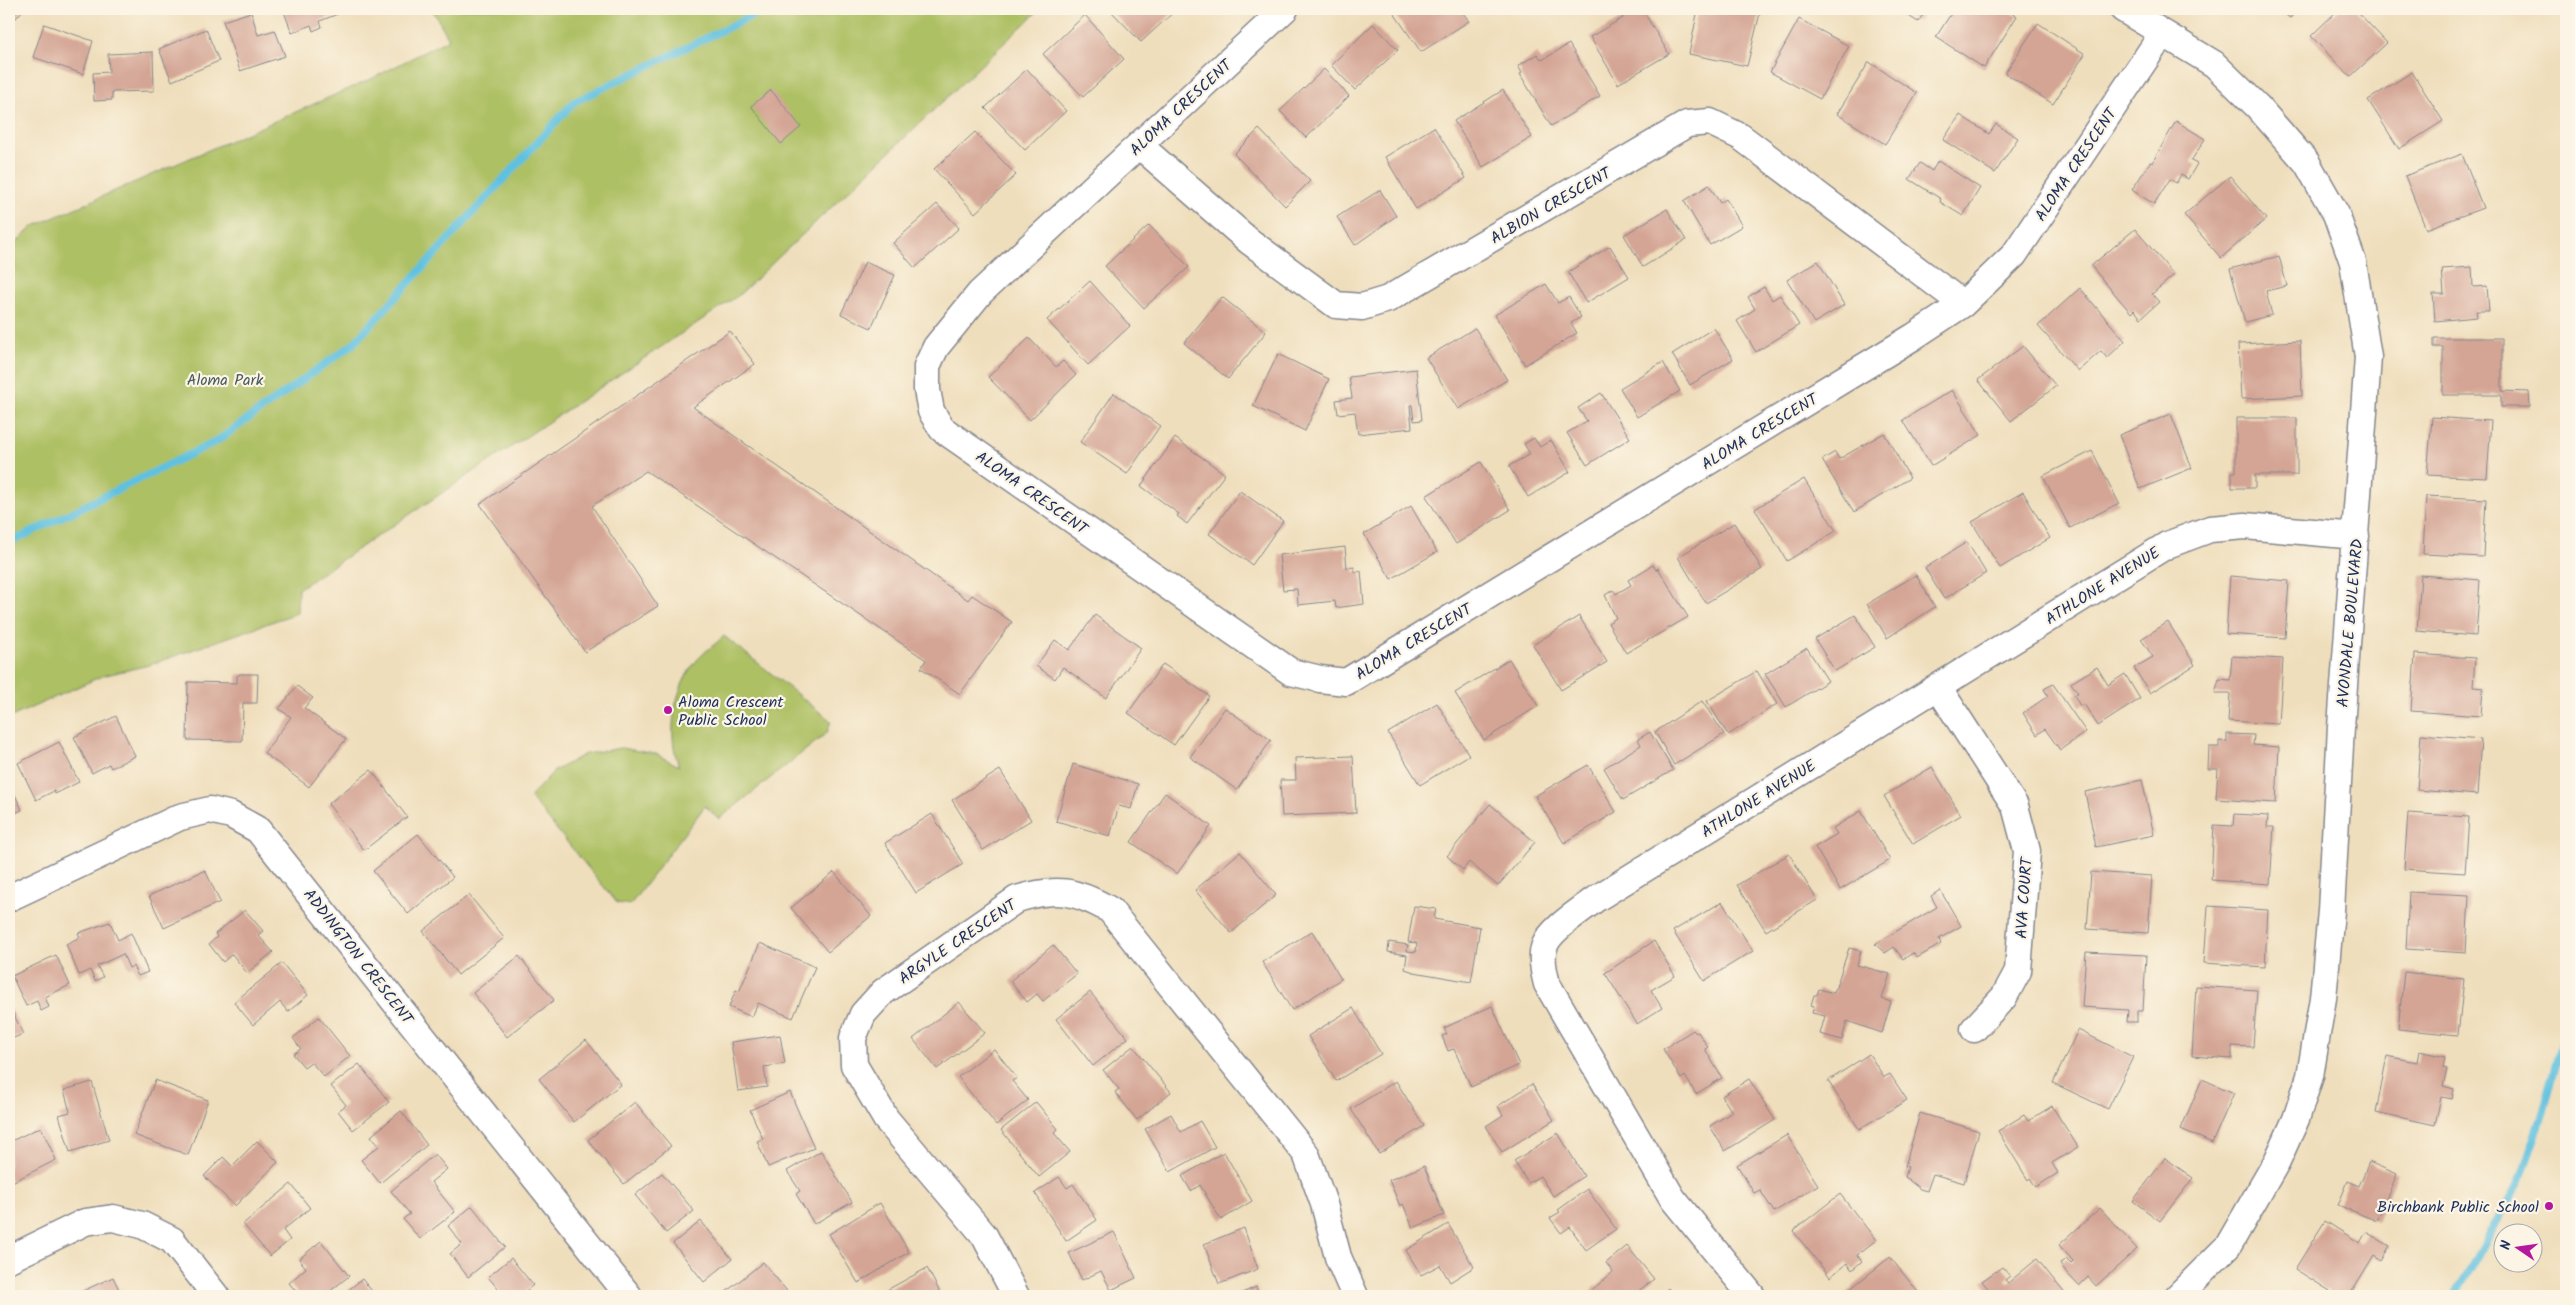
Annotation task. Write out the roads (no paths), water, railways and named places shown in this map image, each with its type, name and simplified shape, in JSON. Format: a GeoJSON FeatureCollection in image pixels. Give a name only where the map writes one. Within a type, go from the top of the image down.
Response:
{"type":"FeatureCollection","features":[{"type":"Feature","properties":{"kind":"street","name":"ALOMA CRESCENT"},"geometry":{"type":"LineString","coordinates":[[1285,9],[980,293],[936,347],[927,366],[927,390],[931,411],[942,429],[1291,672],[1320,680],[1346,682],[1913,337],[1964,304],[2014,255],[2163,33]]}},
{"type":"Feature","properties":{"kind":"street","name":"AVONDALE BOULEVARD"},"geometry":{"type":"LineString","coordinates":[[2123,9],[2214,64],[2258,107],[2307,163],[2336,214],[2353,262],[2368,357],[2341,727],[2330,911],[2322,998],[2310,1076],[2296,1119],[2277,1161],[2228,1246],[2178,1296]]}},
{"type":"Feature","properties":{"kind":"street","name":"ALBION CRESCENT"},"geometry":{"type":"LineString","coordinates":[[1139,145],[1248,241],[1336,305],[1362,308],[1388,299],[1687,124],[1710,122],[1741,137],[1964,304]]}},
{"type":"Feature","properties":{"kind":"street","name":"ATHLONE AVENUE"},"geometry":{"type":"LineString","coordinates":[[1752,1296],[1673,1199],[1547,984],[1543,968],[1545,945],[1562,926],[1594,900],[2168,545],[2210,529],[2245,526],[2356,536]]}},
{"type":"Feature","properties":{"kind":"street","name":"AVA COURT"},"geometry":{"type":"LineString","coordinates":[[1938,687],[2015,806],[2027,851],[2018,971],[2004,997],[1974,1029]]}},
{"type":"Feature","properties":{"kind":"street","name":"ADDINGTON CRESCENT"},"geometry":{"type":"LineString","coordinates":[[9,898],[180,817],[210,810],[231,815],[258,830],[628,1296]]}},
{"type":"Feature","properties":{"kind":"street","name":"ARGYLE CRESCENT"},"geometry":{"type":"LineString","coordinates":[[1016,1296],[984,1235],[886,1119],[854,1065],[853,1038],[862,1014],[883,992],[1017,899],[1038,892],[1058,890],[1087,897],[1110,910],[1306,1154],[1324,1204],[1338,1257],[1356,1296]]}},
{"type":"Feature","properties":{"kind":"street"},"geometry":{"type":"LineString","coordinates":[[9,1259],[85,1222],[113,1218],[142,1225],[172,1240],[216,1296]]}},
{"type":"Feature","properties":{"kind":"waterway"},"geometry":{"type":"LineString","coordinates":[[9,543],[217,441],[353,344],[574,102],[766,9]]}},
{"type":"Feature","properties":{"kind":"waterway"},"geometry":{"type":"LineString","coordinates":[[2454,1296],[2519,1183],[2543,1114],[2562,1040],[2566,1014]]}},
{"type":"Feature","properties":{"kind":"place","name":"Aloma Crescent Public School"},"geometry":{"type":"Point","coordinates":[668,710]}},
{"type":"Feature","properties":{"kind":"place","name":"Birchbank Public School"},"geometry":{"type":"Point","coordinates":[2549,1206]}},
{"type":"Feature","properties":{"kind":"park label","name":"Aloma Park"},"geometry":{"type":"Point","coordinates":[225,379]}}]}
